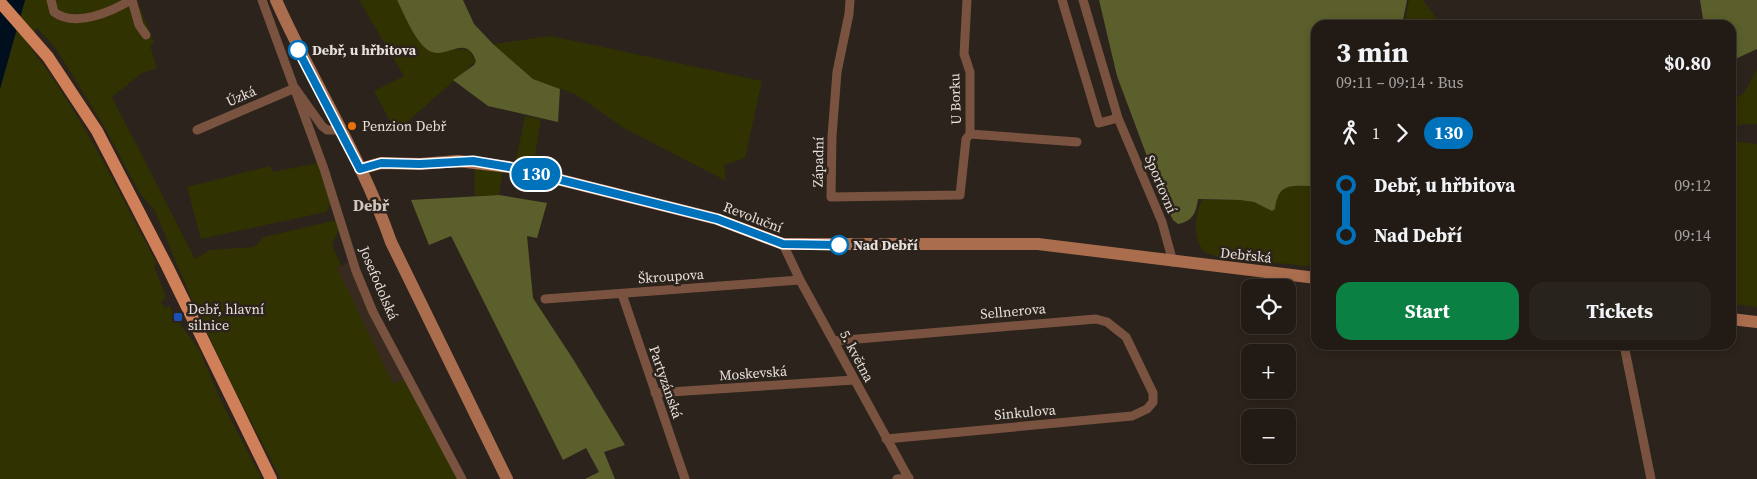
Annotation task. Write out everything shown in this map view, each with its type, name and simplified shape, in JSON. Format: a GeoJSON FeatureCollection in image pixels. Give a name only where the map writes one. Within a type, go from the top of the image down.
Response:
{"type":"FeatureCollection","features":[{"type":"Feature","properties":{"kind":"main road","name":"Josefodolská"},"geometry":{"type":"LineString","coordinates":[[276,0],[360,169],[383,219],[391,242],[507,479]]}},
{"type":"Feature","properties":{"kind":"main road"},"geometry":{"type":"LineString","coordinates":[[0,2],[48,57],[97,131],[167,266],[272,479]]}},
{"type":"Feature","properties":{"kind":"main road","name":"Revoluční"},"geometry":{"type":"LineString","coordinates":[[360,169],[381,163],[420,164],[458,161],[509,167],[717,219],[783,244],[1038,244],[1074,247],[1173,262]]}},
{"type":"Feature","properties":{"kind":"main road","name":"Debřská"},"geometry":{"type":"LineString","coordinates":[[1173,262],[1311,277]]}},
{"type":"Feature","properties":{"kind":"main road"},"geometry":{"type":"LineString","coordinates":[[1736,320],[1757,322]]}},
{"type":"Feature","properties":{"kind":"street"},"geometry":{"type":"LineString","coordinates":[[51,0],[54,12],[63,19],[82,18],[113,10],[131,0],[139,25],[146,35]]}},
{"type":"Feature","properties":{"kind":"street","name":"Josefodolská"},"geometry":{"type":"LineString","coordinates":[[262,0],[324,169],[356,270],[373,312],[462,479]]}},
{"type":"Feature","properties":{"kind":"street","name":"Západní"},"geometry":{"type":"LineString","coordinates":[[850,0],[849,14],[837,72],[831,197],[960,195]]}},
{"type":"Feature","properties":{"kind":"street","name":"U Borku"},"geometry":{"type":"LineString","coordinates":[[960,195],[966,139],[970,134],[970,72],[964,54],[967,0]]}},
{"type":"Feature","properties":{"kind":"street"},"geometry":{"type":"LineString","coordinates":[[1062,0],[1099,123],[1118,118]]}},
{"type":"Feature","properties":{"kind":"street","name":"Sportovní"},"geometry":{"type":"LineString","coordinates":[[1083,0],[1118,118],[1162,222],[1173,262]]}},
{"type":"Feature","properties":{"kind":"street","name":"Josefodolská"},"geometry":{"type":"LineString","coordinates":[[295,88],[322,126],[327,130],[340,130]]}},
{"type":"Feature","properties":{"kind":"street","name":"Úzká"},"geometry":{"type":"LineString","coordinates":[[197,130],[295,88]]}},
{"type":"Feature","properties":{"kind":"street"},"geometry":{"type":"LineString","coordinates":[[970,134],[1077,142]]}},
{"type":"Feature","properties":{"kind":"street","name":"5. května"},"geometry":{"type":"LineString","coordinates":[[783,244],[800,280],[909,479]]}},
{"type":"Feature","properties":{"kind":"street","name":"Škroupova"},"geometry":{"type":"LineString","coordinates":[[545,298],[800,280]]}},
{"type":"Feature","properties":{"kind":"street","name":"Partyzánská"},"geometry":{"type":"LineString","coordinates":[[622,294],[685,479]]}},
{"type":"Feature","properties":{"kind":"street","name":"Sellnerova"},"geometry":{"type":"LineString","coordinates":[[834,341],[1096,319],[1107,322],[1126,337],[1153,393]]}},
{"type":"Feature","properties":{"kind":"street"},"geometry":{"type":"LineString","coordinates":[[1625,350],[1651,479]]}},
{"type":"Feature","properties":{"kind":"street","name":"Moskevská"},"geometry":{"type":"LineString","coordinates":[[655,393],[854,380]]}},
{"type":"Feature","properties":{"kind":"street","name":"Sinkulova"},"geometry":{"type":"LineString","coordinates":[[886,439],[1132,416],[1147,409],[1153,402],[1153,393]]}},
{"type":"Feature","properties":{"kind":"street"},"geometry":{"type":"LineString","coordinates":[[897,479],[909,479]]}},
{"type":"Feature","properties":{"kind":"shaded area"},"geometry":{"type":"Polygon","coordinates":[[[25,0],[137,0],[154,43],[150,45],[157,68],[142,73],[112,97],[195,259],[210,250],[254,247],[264,237],[337,220],[339,229],[332,245],[341,265],[337,268],[393,384],[406,379],[459,479],[281,479],[235,391],[192,300],[155,211],[139,192],[105,128],[55,47],[37,28],[27,43],[64,95],[112,178],[157,264],[154,266],[166,297],[161,302],[165,308],[170,306],[176,319],[199,349],[220,399],[262,479],[0,479],[0,89],[25,0]]]}},
{"type":"Feature","properties":{"kind":"shaded area"},"geometry":{"type":"Polygon","coordinates":[[[359,0],[397,0],[423,46],[435,52],[460,49],[469,50],[476,61],[396,132],[374,91],[404,76],[359,0]]]}},
{"type":"Feature","properties":{"kind":"shaded area"},"geometry":{"type":"Polygon","coordinates":[[[1409,0],[1423,0],[1437,20],[1405,20],[1409,0]]]}},
{"type":"Feature","properties":{"kind":"shaded area"},"geometry":{"type":"Polygon","coordinates":[[[551,36],[762,81],[745,158],[724,165],[726,181],[624,128],[575,94],[533,79],[493,44],[551,36]]]}},
{"type":"Feature","properties":{"kind":"shaded area"},"geometry":{"type":"Polygon","coordinates":[[[1757,70],[1757,124],[1743,124],[1736,126],[1736,99],[1744,93],[1757,70]]]}},
{"type":"Feature","properties":{"kind":"shaded area"},"geometry":{"type":"Polygon","coordinates":[[[525,116],[541,119],[533,169],[515,165],[525,116]]]}},
{"type":"Feature","properties":{"kind":"shaded area"},"geometry":{"type":"Polygon","coordinates":[[[1736,142],[1757,144],[1757,307],[1736,305],[1736,142]]]}},
{"type":"Feature","properties":{"kind":"shaded area"},"geometry":{"type":"Polygon","coordinates":[[[317,163],[331,203],[326,212],[201,239],[187,187],[270,166],[273,172],[317,163]]]}},
{"type":"Feature","properties":{"kind":"shaded area"},"geometry":{"type":"Polygon","coordinates":[[[474,165],[503,171],[499,195],[475,196],[474,165]]]}},
{"type":"Feature","properties":{"kind":"shaded area"},"geometry":{"type":"Polygon","coordinates":[[[1311,186],[1311,266],[1218,257],[1204,252],[1196,233],[1197,213],[1202,200],[1254,202],[1272,211],[1275,209],[1280,193],[1285,188],[1311,186]]]}},
{"type":"Feature","properties":{"kind":"shaded area"},"geometry":{"type":"Polygon","coordinates":[[[351,261],[406,379],[393,385],[336,268],[351,261]]]}},
{"type":"Feature","properties":{"kind":"green space"},"geometry":{"type":"Polygon","coordinates":[[[397,0],[463,0],[474,24],[493,44],[533,79],[560,89],[558,122],[488,106],[453,80],[474,65],[476,61],[472,53],[462,48],[438,53],[426,49],[416,37],[397,0]]]}},
{"type":"Feature","properties":{"kind":"green space"},"geometry":{"type":"Polygon","coordinates":[[[1099,0],[1407,0],[1403,20],[1311,20],[1311,186],[1294,186],[1283,189],[1279,194],[1275,209],[1272,211],[1254,202],[1198,199],[1193,216],[1187,221],[1178,224],[1173,220],[1164,202],[1117,76],[1099,0]]]}},
{"type":"Feature","properties":{"kind":"green space"},"geometry":{"type":"Polygon","coordinates":[[[1700,0],[1757,0],[1757,49],[1736,59],[1736,20],[1703,20],[1700,0]]]}},
{"type":"Feature","properties":{"kind":"green space"},"geometry":{"type":"Polygon","coordinates":[[[499,195],[547,203],[537,238],[527,236],[533,298],[573,359],[625,445],[604,452],[615,479],[585,479],[599,472],[586,448],[563,460],[451,236],[429,245],[411,200],[499,195]]]}},
{"type":"Feature","properties":{"kind":"water"},"geometry":{"type":"Polygon","coordinates":[[[0,0],[25,0],[0,89],[0,0]]]}},
{"type":"Feature","properties":{"kind":"bus line","name":"130"},"geometry":{"type":"LineString","coordinates":[[298,50],[360,169],[368,165],[381,163],[420,164],[473,161],[509,167],[717,219],[783,244],[839,245]]}},
{"type":"Feature","properties":{"kind":"place","name":"Debř, u hřbitova"},"geometry":{"type":"Point","coordinates":[298,50]}},
{"type":"Feature","properties":{"kind":"place","name":"Penzion Debř"},"geometry":{"type":"Point","coordinates":[352,126]}},
{"type":"Feature","properties":{"kind":"place","name":"Nad Debří"},"geometry":{"type":"Point","coordinates":[839,245]}},
{"type":"Feature","properties":{"kind":"place","name":"Debř, hlavní silnice"},"geometry":{"type":"Point","coordinates":[178,317]}},
{"type":"Feature","properties":{"kind":"district","name":"Debř"},"geometry":{"type":"Point","coordinates":[371,205]}}]}
